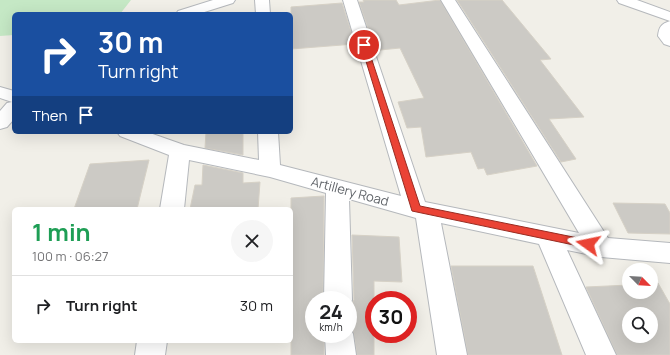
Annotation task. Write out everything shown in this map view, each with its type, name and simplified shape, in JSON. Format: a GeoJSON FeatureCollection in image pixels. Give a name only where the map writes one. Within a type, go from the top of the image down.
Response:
{"type":"FeatureCollection","features":[{"type":"Feature","properties":{"kind":"street"},"geometry":{"type":"LineString","coordinates":[[189,12],[228,0]]}},
{"type":"Feature","properties":{"kind":"street"},"geometry":{"type":"LineString","coordinates":[[262,0],[263,12]]}},
{"type":"Feature","properties":{"kind":"street"},"geometry":{"type":"LineString","coordinates":[[350,0],[421,210],[452,355]]}},
{"type":"Feature","properties":{"kind":"street"},"geometry":{"type":"LineString","coordinates":[[448,0],[601,247]]}},
{"type":"Feature","properties":{"kind":"street"},"geometry":{"type":"LineString","coordinates":[[624,0],[670,17]]}},
{"type":"Feature","properties":{"kind":"street"},"geometry":{"type":"LineString","coordinates":[[670,26],[666,36],[670,41]]}},
{"type":"Feature","properties":{"kind":"street"},"geometry":{"type":"LineString","coordinates":[[0,123],[7,99]]}},
{"type":"Feature","properties":{"kind":"street","name":"Artillery Road"},"geometry":{"type":"LineString","coordinates":[[138,134],[180,151],[270,170],[421,210],[601,247],[670,252]]}},
{"type":"Feature","properties":{"kind":"street"},"geometry":{"type":"LineString","coordinates":[[268,134],[270,170]]}},
{"type":"Feature","properties":{"kind":"street"},"geometry":{"type":"LineString","coordinates":[[172,207],[180,151]]}},
{"type":"Feature","properties":{"kind":"street"},"geometry":{"type":"LineString","coordinates":[[337,188],[338,291]]}},
{"type":"Feature","properties":{"kind":"street"},"geometry":{"type":"LineString","coordinates":[[548,236],[601,355]]}},
{"type":"Feature","properties":{"kind":"street"},"geometry":{"type":"LineString","coordinates":[[150,355],[152,343]]}},
{"type":"Feature","properties":{"kind":"street"},"geometry":{"type":"LineString","coordinates":[[340,343],[341,355]]}},
{"type":"Feature","properties":{"kind":"green space"},"geometry":{"type":"Polygon","coordinates":[[[0,0],[131,0],[122,12],[12,12],[12,35],[0,36],[0,0]]]}},
{"type":"Feature","properties":{"kind":"building"},"geometry":{"type":"Polygon","coordinates":[[[363,0],[396,0],[399,5],[440,0],[537,166],[487,175],[484,168],[478,169],[471,152],[426,157],[421,127],[407,128],[398,102],[424,98],[400,48],[380,50],[376,43],[373,43],[359,2],[364,2],[363,0]]]}},
{"type":"Feature","properties":{"kind":"building"},"geometry":{"type":"Polygon","coordinates":[[[457,0],[502,0],[551,59],[540,60],[584,117],[549,119],[576,159],[561,162],[457,0]]]}},
{"type":"Feature","properties":{"kind":"building"},"geometry":{"type":"Polygon","coordinates":[[[342,3],[355,44],[293,49],[293,12],[291,12],[291,7],[342,3]]]}},
{"type":"Feature","properties":{"kind":"building"},"geometry":{"type":"Polygon","coordinates":[[[206,134],[243,134],[243,155],[205,148],[206,134]]]}},
{"type":"Feature","properties":{"kind":"building"},"geometry":{"type":"Polygon","coordinates":[[[149,160],[137,207],[75,207],[90,164],[149,160]]]}},
{"type":"Feature","properties":{"kind":"building"},"geometry":{"type":"Polygon","coordinates":[[[203,165],[243,173],[243,183],[260,182],[258,207],[190,207],[195,185],[202,185],[203,165]]]}},
{"type":"Feature","properties":{"kind":"building"},"geometry":{"type":"Polygon","coordinates":[[[324,196],[323,291],[305,291],[305,343],[324,343],[324,355],[291,355],[291,343],[293,343],[293,207],[291,207],[291,198],[324,196]]]}},
{"type":"Feature","properties":{"kind":"building"},"geometry":{"type":"Polygon","coordinates":[[[613,203],[665,204],[670,213],[670,234],[628,233],[613,203]]]}},
{"type":"Feature","properties":{"kind":"building"},"geometry":{"type":"Polygon","coordinates":[[[352,235],[399,237],[402,282],[374,281],[374,291],[365,291],[365,343],[374,343],[374,355],[357,355],[355,343],[357,343],[357,291],[354,291],[352,235]]]}},
{"type":"Feature","properties":{"kind":"building"},"geometry":{"type":"Polygon","coordinates":[[[451,266],[533,266],[562,355],[468,355],[451,266]]]}},
{"type":"Feature","properties":{"kind":"building"},"geometry":{"type":"Polygon","coordinates":[[[658,283],[670,304],[670,355],[617,355],[586,287],[622,285],[622,299],[658,299],[658,283]]]}},
{"type":"Feature","properties":{"kind":"route"},"geometry":{"type":"LineString","coordinates":[[364,45],[416,209],[588,244]]}}]}
